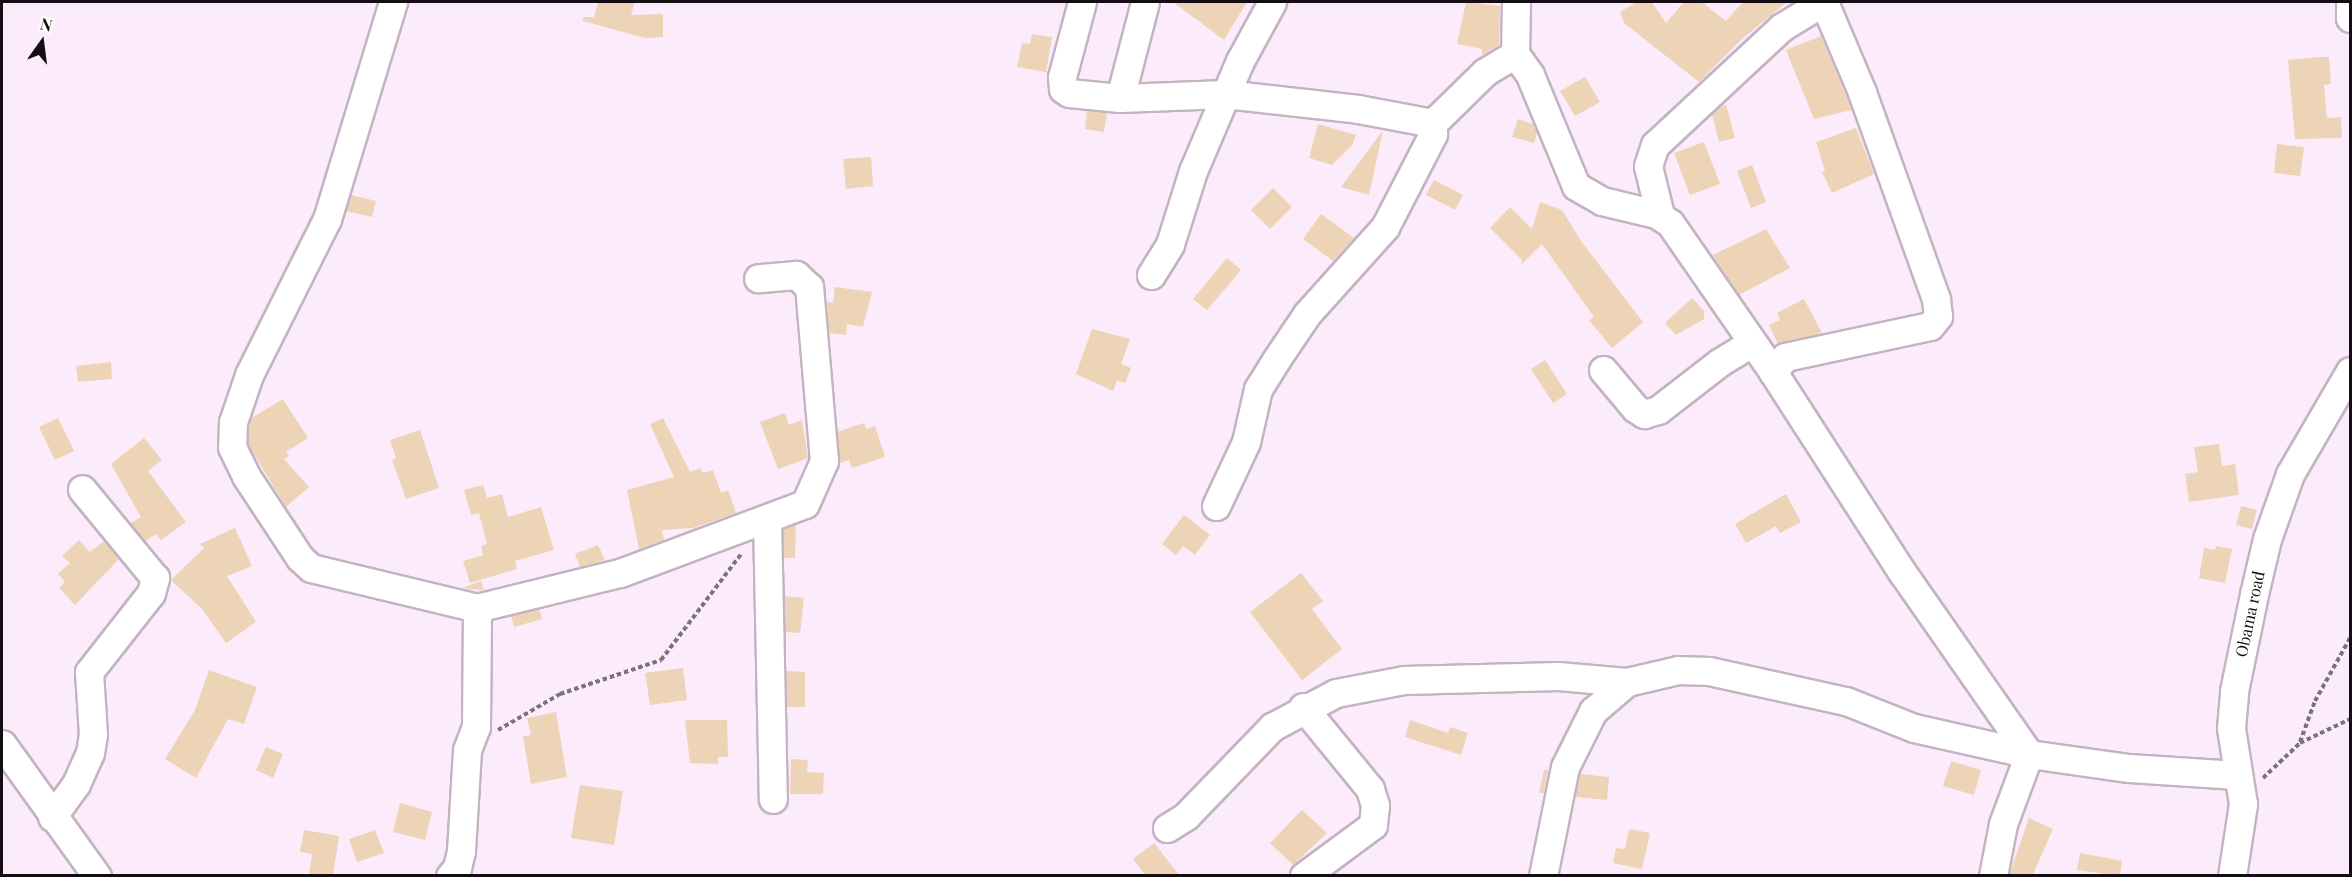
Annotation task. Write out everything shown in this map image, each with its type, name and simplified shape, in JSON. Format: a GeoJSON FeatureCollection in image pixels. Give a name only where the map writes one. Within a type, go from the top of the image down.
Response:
{"type":"FeatureCollection","features":[{"type":"Feature","properties":{"kind":"street"},"geometry":{"type":"LineString","coordinates":[[393,2],[334,200],[249,375],[233,422],[232,447],[246,476],[300,558],[311,568],[477,608],[620,573],[805,504],[824,460],[809,287],[796,275],[758,278]]}},
{"type":"Feature","properties":{"kind":"street"},"geometry":{"type":"LineString","coordinates":[[1082,2],[1061,86],[1080,97],[1120,98],[1225,94],[1347,107],[1433,123]]}},
{"type":"Feature","properties":{"kind":"street"},"geometry":{"type":"LineString","coordinates":[[1120,98],[1145,2]]}},
{"type":"Feature","properties":{"kind":"street"},"geometry":{"type":"LineString","coordinates":[[1151,275],[1170,244],[1192,171],[1225,94],[1272,2]]}},
{"type":"Feature","properties":{"kind":"street"},"geometry":{"type":"LineString","coordinates":[[1516,2],[1515,54],[1530,75],[1576,186],[1602,201],[1660,215],[1670,223],[1773,372],[1902,572],[2029,754]]}},
{"type":"Feature","properties":{"kind":"street"},"geometry":{"type":"LineString","coordinates":[[1660,215],[1648,166],[1655,145],[1782,27],[1824,2],[1866,102],[1936,300],[1938,316],[1930,326],[1785,357],[1773,372]]}},
{"type":"Feature","properties":{"kind":"street"},"geometry":{"type":"LineString","coordinates":[[1216,506],[1246,442],[1258,389],[1307,314],[1347,274],[1385,227],[1428,145],[1433,123],[1478,78],[1515,54]]}},
{"type":"Feature","properties":{"kind":"street"},"geometry":{"type":"LineString","coordinates":[[1603,370],[1635,408],[1644,414],[1658,410],[1720,362],[1752,343]]}},
{"type":"Feature","properties":{"kind":"street","name":"Obama road"},"geometry":{"type":"LineString","coordinates":[[2232,876],[2243,804],[2231,728],[2234,691],[2266,539],[2290,474],[2350,372]]}},
{"type":"Feature","properties":{"kind":"street"},"geometry":{"type":"LineString","coordinates":[[52,818],[76,784],[90,753],[93,735],[89,672],[109,641],[151,593],[155,578],[82,489]]}},
{"type":"Feature","properties":{"kind":"street"},"geometry":{"type":"LineString","coordinates":[[759,522],[773,799]]}},
{"type":"Feature","properties":{"kind":"street"},"geometry":{"type":"LineString","coordinates":[[450,876],[457,868],[462,850],[467,750],[476,727],[477,608]]}},
{"type":"Feature","properties":{"kind":"street"},"geometry":{"type":"LineString","coordinates":[[1167,828],[1202,801],[1257,740],[1303,707],[1336,693],[1404,680],[1558,676],[1627,682],[1678,670],[1709,671],[1846,701],[1914,728],[2029,754],[2129,768],[2237,776]]}},
{"type":"Feature","properties":{"kind":"street"},"geometry":{"type":"LineString","coordinates":[[1543,876],[1571,752],[1593,711],[1627,682]]}},
{"type":"Feature","properties":{"kind":"street"},"geometry":{"type":"LineString","coordinates":[[1303,707],[1370,789],[1375,805],[1373,825],[1304,876]]}},
{"type":"Feature","properties":{"kind":"street"},"geometry":{"type":"LineString","coordinates":[[2,744],[52,818],[97,876]]}},
{"type":"Feature","properties":{"kind":"street"},"geometry":{"type":"LineString","coordinates":[[1993,876],[2003,825],[2029,754]]}},
{"type":"Feature","properties":{"kind":"path"},"geometry":{"type":"LineString","coordinates":[[467,750],[560,694],[664,658],[741,557],[759,522]]}},
{"type":"Feature","properties":{"kind":"path"},"geometry":{"type":"LineString","coordinates":[[2300,743],[2315,701],[2350,638]]}},
{"type":"Feature","properties":{"kind":"path"},"geometry":{"type":"LineString","coordinates":[[2243,804],[2270,769],[2300,743],[2350,719]]}},
{"type":"Feature","properties":{"kind":"building"},"geometry":{"type":"Polygon","coordinates":[[[598,2],[635,2],[631,15],[663,14],[663,37],[645,38],[583,21],[583,17],[594,17],[598,2]]]}},
{"type":"Feature","properties":{"kind":"building"},"geometry":{"type":"Polygon","coordinates":[[[1173,2],[1247,2],[1224,40],[1173,2]]]}},
{"type":"Feature","properties":{"kind":"building"},"geometry":{"type":"Polygon","coordinates":[[[1466,2],[1500,6],[1499,45],[1482,55],[1482,49],[1457,44],[1466,2]]]}},
{"type":"Feature","properties":{"kind":"building"},"geometry":{"type":"Polygon","coordinates":[[[1636,2],[1652,2],[1666,23],[1684,2],[1702,2],[1726,21],[1743,2],[1787,2],[1743,38],[1699,82],[1624,23],[1620,12],[1636,2]]]}},
{"type":"Feature","properties":{"kind":"building"},"geometry":{"type":"Polygon","coordinates":[[[1032,34],[1052,37],[1046,72],[1017,67],[1022,43],[1030,44],[1032,34]]]}},
{"type":"Feature","properties":{"kind":"building"},"geometry":{"type":"Polygon","coordinates":[[[1821,36],[1852,110],[1814,119],[1786,50],[1821,36]]]}},
{"type":"Feature","properties":{"kind":"building"},"geometry":{"type":"Polygon","coordinates":[[[2329,57],[2331,84],[2324,85],[2327,118],[2341,117],[2342,138],[2295,139],[2288,60],[2329,57]]]}},
{"type":"Feature","properties":{"kind":"building"},"geometry":{"type":"Polygon","coordinates":[[[1585,77],[1600,102],[1575,116],[1560,91],[1585,77]]]}},
{"type":"Feature","properties":{"kind":"building"},"geometry":{"type":"Polygon","coordinates":[[[1726,104],[1735,138],[1719,142],[1712,114],[1726,104]]]}},
{"type":"Feature","properties":{"kind":"building"},"geometry":{"type":"Polygon","coordinates":[[[1087,111],[1107,113],[1104,132],[1085,129],[1087,111]]]}},
{"type":"Feature","properties":{"kind":"building"},"geometry":{"type":"Polygon","coordinates":[[[1518,119],[1533,124],[1537,133],[1534,143],[1512,137],[1518,119]]]}},
{"type":"Feature","properties":{"kind":"building"},"geometry":{"type":"Polygon","coordinates":[[[1318,124],[1356,135],[1352,145],[1332,165],[1309,158],[1318,124]]]}},
{"type":"Feature","properties":{"kind":"building"},"geometry":{"type":"Polygon","coordinates":[[[1856,128],[1874,174],[1832,193],[1822,172],[1825,171],[1816,142],[1856,128]]]}},
{"type":"Feature","properties":{"kind":"building"},"geometry":{"type":"Polygon","coordinates":[[[1383,130],[1369,195],[1341,187],[1383,130]]]}},
{"type":"Feature","properties":{"kind":"building"},"geometry":{"type":"Polygon","coordinates":[[[1704,142],[1720,184],[1690,195],[1674,153],[1704,142]]]}},
{"type":"Feature","properties":{"kind":"building"},"geometry":{"type":"Polygon","coordinates":[[[2277,144],[2304,147],[2300,176],[2274,173],[2277,144]]]}},
{"type":"Feature","properties":{"kind":"building"},"geometry":{"type":"Polygon","coordinates":[[[871,157],[873,186],[846,189],[843,159],[871,157]]]}},
{"type":"Feature","properties":{"kind":"building"},"geometry":{"type":"Polygon","coordinates":[[[1752,165],[1766,202],[1751,208],[1737,171],[1752,165]]]}},
{"type":"Feature","properties":{"kind":"building"},"geometry":{"type":"Polygon","coordinates":[[[1434,180],[1463,195],[1455,210],[1426,195],[1434,180]]]}},
{"type":"Feature","properties":{"kind":"building"},"geometry":{"type":"Polygon","coordinates":[[[1273,188],[1292,207],[1270,229],[1251,210],[1273,188]]]}},
{"type":"Feature","properties":{"kind":"building"},"geometry":{"type":"Polygon","coordinates":[[[351,195],[376,201],[372,217],[346,211],[351,195]]]}},
{"type":"Feature","properties":{"kind":"building"},"geometry":{"type":"Polygon","coordinates":[[[1540,202],[1562,210],[1581,241],[1643,322],[1612,348],[1589,320],[1594,317],[1542,244],[1521,265],[1522,260],[1490,228],[1510,207],[1532,229],[1540,202]]]}},
{"type":"Feature","properties":{"kind":"building"},"geometry":{"type":"Polygon","coordinates":[[[1321,214],[1354,238],[1333,261],[1303,239],[1321,214]]]}},
{"type":"Feature","properties":{"kind":"building"},"geometry":{"type":"Polygon","coordinates":[[[1766,229],[1790,268],[1739,295],[1713,255],[1766,229]]]}},
{"type":"Feature","properties":{"kind":"building"},"geometry":{"type":"Polygon","coordinates":[[[1227,258],[1241,270],[1207,310],[1193,299],[1227,258]]]}},
{"type":"Feature","properties":{"kind":"building"},"geometry":{"type":"Polygon","coordinates":[[[835,287],[872,292],[863,327],[847,324],[846,335],[829,333],[827,302],[833,303],[835,287]]]}},
{"type":"Feature","properties":{"kind":"building"},"geometry":{"type":"Polygon","coordinates":[[[1692,298],[1704,311],[1704,319],[1676,335],[1665,323],[1692,298]]]}},
{"type":"Feature","properties":{"kind":"building"},"geometry":{"type":"Polygon","coordinates":[[[1804,299],[1822,333],[1778,344],[1769,325],[1780,320],[1777,313],[1804,299]]]}},
{"type":"Feature","properties":{"kind":"building"},"geometry":{"type":"Polygon","coordinates":[[[1092,329],[1130,339],[1121,364],[1131,368],[1125,383],[1117,380],[1113,391],[1076,374],[1092,329]]]}},
{"type":"Feature","properties":{"kind":"building"},"geometry":{"type":"Polygon","coordinates":[[[1545,360],[1567,394],[1553,403],[1531,369],[1545,360]]]}},
{"type":"Feature","properties":{"kind":"building"},"geometry":{"type":"Polygon","coordinates":[[[111,362],[112,379],[78,382],[76,366],[111,362]]]}},
{"type":"Feature","properties":{"kind":"building"},"geometry":{"type":"Polygon","coordinates":[[[283,399],[308,438],[286,452],[289,456],[284,459],[309,487],[286,507],[248,444],[250,419],[283,399]]]}},
{"type":"Feature","properties":{"kind":"building"},"geometry":{"type":"Polygon","coordinates":[[[785,413],[789,425],[802,420],[808,458],[778,469],[760,422],[785,413]]]}},
{"type":"Feature","properties":{"kind":"building"},"geometry":{"type":"Polygon","coordinates":[[[58,418],[74,451],[55,460],[39,427],[58,418]]]}},
{"type":"Feature","properties":{"kind":"building"},"geometry":{"type":"Polygon","coordinates":[[[663,418],[690,472],[701,468],[703,473],[713,470],[721,493],[728,490],[736,513],[693,528],[662,530],[664,540],[639,549],[627,490],[674,477],[650,424],[663,418]]]}},
{"type":"Feature","properties":{"kind":"building"},"geometry":{"type":"Polygon","coordinates":[[[864,423],[866,429],[875,426],[885,457],[852,468],[849,460],[840,463],[837,432],[864,423]]]}},
{"type":"Feature","properties":{"kind":"building"},"geometry":{"type":"Polygon","coordinates":[[[420,430],[439,488],[406,499],[392,460],[396,458],[390,440],[420,430]]]}},
{"type":"Feature","properties":{"kind":"building"},"geometry":{"type":"Polygon","coordinates":[[[144,438],[162,460],[148,471],[186,522],[161,540],[156,534],[145,541],[131,523],[141,517],[111,464],[144,438]]]}},
{"type":"Feature","properties":{"kind":"building"},"geometry":{"type":"Polygon","coordinates":[[[2219,444],[2222,466],[2235,464],[2239,495],[2189,502],[2185,474],[2198,472],[2194,447],[2219,444]]]}},
{"type":"Feature","properties":{"kind":"building"},"geometry":{"type":"Polygon","coordinates":[[[483,485],[487,498],[502,494],[508,517],[541,507],[554,550],[515,561],[517,569],[470,583],[463,561],[483,555],[481,546],[487,544],[479,513],[471,515],[464,490],[483,485]]]}},
{"type":"Feature","properties":{"kind":"building"},"geometry":{"type":"Polygon","coordinates":[[[1786,494],[1801,522],[1780,533],[1776,526],[1746,543],[1735,524],[1786,494]]]}},
{"type":"Feature","properties":{"kind":"building"},"geometry":{"type":"Polygon","coordinates":[[[2241,506],[2257,510],[2252,529],[2236,525],[2241,506]]]}},
{"type":"Feature","properties":{"kind":"building"},"geometry":{"type":"Polygon","coordinates":[[[1184,515],[1210,535],[1195,555],[1183,546],[1176,555],[1162,544],[1184,515]]]}},
{"type":"Feature","properties":{"kind":"building"},"geometry":{"type":"Polygon","coordinates":[[[796,524],[795,558],[784,558],[783,529],[796,524]]]}},
{"type":"Feature","properties":{"kind":"building"},"geometry":{"type":"Polygon","coordinates":[[[235,528],[252,566],[227,576],[256,622],[226,643],[202,609],[171,580],[204,548],[200,544],[235,528]]]}},
{"type":"Feature","properties":{"kind":"building"},"geometry":{"type":"Polygon","coordinates":[[[79,540],[90,552],[104,541],[119,559],[75,605],[59,588],[65,582],[58,574],[70,563],[62,556],[79,540]]]}},
{"type":"Feature","properties":{"kind":"building"},"geometry":{"type":"Polygon","coordinates":[[[598,545],[605,560],[580,567],[575,554],[598,545]]]}},
{"type":"Feature","properties":{"kind":"building"},"geometry":{"type":"Polygon","coordinates":[[[2216,546],[2232,549],[2225,583],[2199,578],[2204,548],[2215,550],[2216,546]]]}},
{"type":"Feature","properties":{"kind":"building"},"geometry":{"type":"Polygon","coordinates":[[[1301,573],[1323,601],[1312,609],[1342,649],[1302,680],[1250,612],[1301,573]]]}},
{"type":"Feature","properties":{"kind":"building"},"geometry":{"type":"Polygon","coordinates":[[[481,581],[484,590],[466,589],[465,587],[481,581]]]}},
{"type":"Feature","properties":{"kind":"building"},"geometry":{"type":"Polygon","coordinates":[[[784,596],[804,598],[800,633],[785,632],[784,596]]]}},
{"type":"Feature","properties":{"kind":"building"},"geometry":{"type":"Polygon","coordinates":[[[539,609],[542,619],[514,627],[511,616],[539,609]]]}},
{"type":"Feature","properties":{"kind":"building"},"geometry":{"type":"Polygon","coordinates":[[[683,668],[687,700],[650,705],[645,673],[683,668]]]}},
{"type":"Feature","properties":{"kind":"building"},"geometry":{"type":"Polygon","coordinates":[[[209,670],[257,687],[244,724],[228,719],[196,778],[165,759],[195,710],[209,670]]]}},
{"type":"Feature","properties":{"kind":"building"},"geometry":{"type":"Polygon","coordinates":[[[786,671],[805,672],[805,707],[787,707],[786,671]]]}},
{"type":"Feature","properties":{"kind":"building"},"geometry":{"type":"Polygon","coordinates":[[[556,712],[567,777],[531,784],[523,736],[531,735],[527,718],[556,712]]]}},
{"type":"Feature","properties":{"kind":"building"},"geometry":{"type":"Polygon","coordinates":[[[685,720],[727,720],[728,757],[718,757],[718,764],[690,763],[685,720]]]}},
{"type":"Feature","properties":{"kind":"building"},"geometry":{"type":"Polygon","coordinates":[[[1410,720],[1448,733],[1450,727],[1468,733],[1461,755],[1405,737],[1410,720]]]}},
{"type":"Feature","properties":{"kind":"building"},"geometry":{"type":"Polygon","coordinates":[[[266,747],[283,754],[273,778],[256,770],[266,747]]]}},
{"type":"Feature","properties":{"kind":"building"},"geometry":{"type":"Polygon","coordinates":[[[791,759],[808,760],[807,772],[824,773],[823,794],[790,794],[791,759]]]}},
{"type":"Feature","properties":{"kind":"building"},"geometry":{"type":"Polygon","coordinates":[[[1951,761],[1981,770],[1974,795],[1943,786],[1951,761]]]}},
{"type":"Feature","properties":{"kind":"building"},"geometry":{"type":"Polygon","coordinates":[[[1544,770],[1548,770],[1544,793],[1539,793],[1544,770]]]}},
{"type":"Feature","properties":{"kind":"building"},"geometry":{"type":"Polygon","coordinates":[[[1580,774],[1609,777],[1607,800],[1575,797],[1580,774]]]}},
{"type":"Feature","properties":{"kind":"building"},"geometry":{"type":"Polygon","coordinates":[[[580,785],[623,791],[614,845],[571,838],[580,785]]]}},
{"type":"Feature","properties":{"kind":"building"},"geometry":{"type":"Polygon","coordinates":[[[400,803],[432,812],[425,840],[393,832],[400,803]]]}},
{"type":"Feature","properties":{"kind":"building"},"geometry":{"type":"Polygon","coordinates":[[[1302,810],[1327,833],[1293,865],[1270,843],[1302,810]]]}},
{"type":"Feature","properties":{"kind":"building"},"geometry":{"type":"Polygon","coordinates":[[[2029,818],[2053,829],[2032,876],[2009,876],[2029,818]]]}},
{"type":"Feature","properties":{"kind":"building"},"geometry":{"type":"Polygon","coordinates":[[[1629,829],[1650,833],[1642,869],[1613,863],[1616,848],[1625,849],[1629,829]]]}},
{"type":"Feature","properties":{"kind":"building"},"geometry":{"type":"Polygon","coordinates":[[[304,830],[339,836],[333,876],[309,876],[312,854],[300,852],[304,830]]]}},
{"type":"Feature","properties":{"kind":"building"},"geometry":{"type":"Polygon","coordinates":[[[375,830],[384,853],[357,862],[349,839],[375,830]]]}},
{"type":"Feature","properties":{"kind":"building"},"geometry":{"type":"Polygon","coordinates":[[[1154,843],[1180,876],[1146,876],[1133,859],[1154,843]]]}},
{"type":"Feature","properties":{"kind":"building"},"geometry":{"type":"Polygon","coordinates":[[[2080,853],[2122,861],[2120,876],[2077,870],[2080,853]]]}}]}
